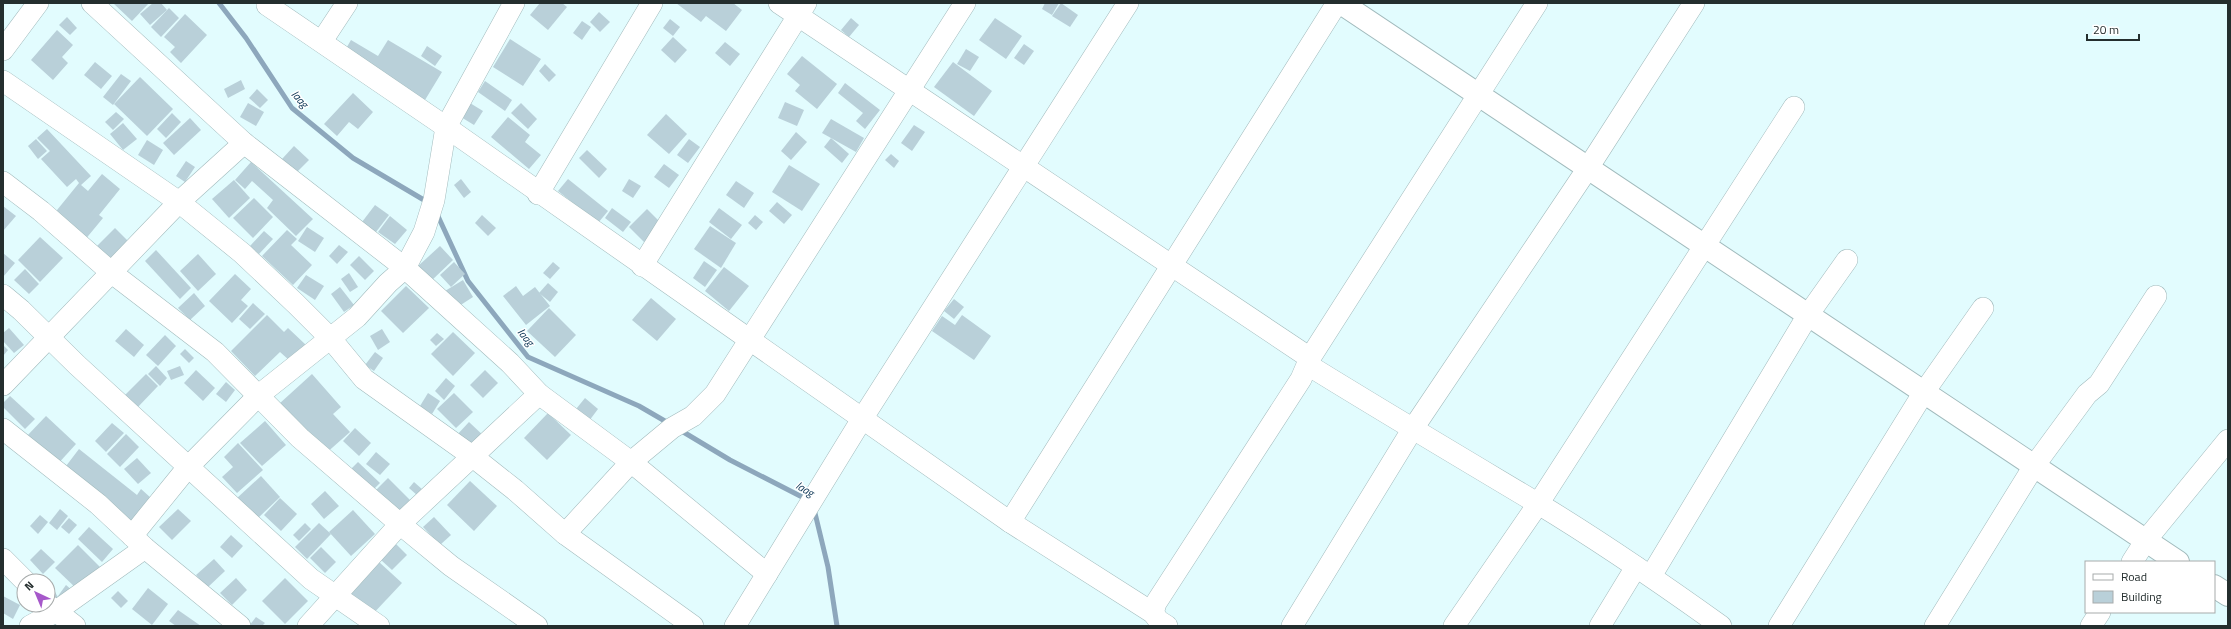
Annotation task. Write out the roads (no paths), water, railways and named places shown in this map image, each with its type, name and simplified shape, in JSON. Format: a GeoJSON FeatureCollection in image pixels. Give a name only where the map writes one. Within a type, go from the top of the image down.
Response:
{"type":"FeatureCollection","features":[{"type":"Feature","properties":{"kind":"street"},"geometry":{"type":"LineString","coordinates":[[3,50],[38,3]]}},
{"type":"Feature","properties":{"kind":"street"},"geometry":{"type":"LineString","coordinates":[[92,3],[244,143],[405,268],[510,364],[539,394],[631,462],[767,574]]}},
{"type":"Feature","properties":{"kind":"street"},"geometry":{"type":"LineString","coordinates":[[322,42],[347,3]]}},
{"type":"Feature","properties":{"kind":"street"},"geometry":{"type":"LineString","coordinates":[[56,604],[139,542],[188,467],[258,395],[357,317],[388,283],[405,268],[424,232],[434,200],[446,127],[514,3]]}},
{"type":"Feature","properties":{"kind":"street"},"geometry":{"type":"LineString","coordinates":[[538,194],[652,3]]}},
{"type":"Feature","properties":{"kind":"street"},"geometry":{"type":"LineString","coordinates":[[779,3],[802,9],[909,90],[1172,265],[1309,361],[1412,430],[1538,504],[1643,572],[1721,626]]}},
{"type":"Feature","properties":{"kind":"street"},"geometry":{"type":"LineString","coordinates":[[565,534],[631,462],[672,428],[693,416],[715,394],[965,3]]}},
{"type":"Feature","properties":{"kind":"street"},"geometry":{"type":"LineString","coordinates":[[735,626],[862,419],[1128,3]]}},
{"type":"Feature","properties":{"kind":"street"},"geometry":{"type":"LineString","coordinates":[[1010,522],[1337,3]]}},
{"type":"Feature","properties":{"kind":"street"},"geometry":{"type":"LineString","coordinates":[[1341,3],[2177,561]]}},
{"type":"Feature","properties":{"kind":"street"},"geometry":{"type":"LineString","coordinates":[[267,5],[446,127],[538,194],[1152,619],[1156,602],[1300,379],[1309,361],[1537,3]]}},
{"type":"Feature","properties":{"kind":"street"},"geometry":{"type":"LineString","coordinates":[[1292,626],[1412,430],[1588,168],[1694,3]]}},
{"type":"Feature","properties":{"kind":"street"},"geometry":{"type":"LineString","coordinates":[[642,266],[802,9]]}},
{"type":"Feature","properties":{"kind":"street"},"geometry":{"type":"LineString","coordinates":[[3,81],[179,202],[242,253],[331,339],[364,379],[472,456],[516,490],[565,534],[693,626]]}},
{"type":"Feature","properties":{"kind":"street"},"geometry":{"type":"LineString","coordinates":[[1454,626],[1538,504],[1794,107]]}},
{"type":"Feature","properties":{"kind":"street"},"geometry":{"type":"LineString","coordinates":[[3,385],[48,337],[112,274],[179,202],[244,143]]}},
{"type":"Feature","properties":{"kind":"street"},"geometry":{"type":"LineString","coordinates":[[3,182],[40,211],[112,274],[215,352],[300,438],[400,524],[451,566],[537,626]]}},
{"type":"Feature","properties":{"kind":"street"},"geometry":{"type":"LineString","coordinates":[[1600,626],[1643,572],[1808,315],[1847,260]]}},
{"type":"Feature","properties":{"kind":"street"},"geometry":{"type":"LineString","coordinates":[[3,295],[311,579],[379,626]]}},
{"type":"Feature","properties":{"kind":"street"},"geometry":{"type":"LineString","coordinates":[[1935,626],[2034,466],[2087,394],[2099,384],[2156,296]]}},
{"type":"Feature","properties":{"kind":"street"},"geometry":{"type":"LineString","coordinates":[[1779,626],[1924,392],[1983,308]]}},
{"type":"Feature","properties":{"kind":"street"},"geometry":{"type":"LineString","coordinates":[[308,626],[400,524],[539,394]]}},
{"type":"Feature","properties":{"kind":"street"},"geometry":{"type":"LineString","coordinates":[[3,429],[98,504],[139,542],[240,626]]}},
{"type":"Feature","properties":{"kind":"street"},"geometry":{"type":"LineString","coordinates":[[2133,561],[2146,540],[2228,440]]}},
{"type":"Feature","properties":{"kind":"street"},"geometry":{"type":"LineString","coordinates":[[3,559],[17,573]]}},
{"type":"Feature","properties":{"kind":"street"},"geometry":{"type":"LineString","coordinates":[[2215,587],[2228,595]]}},
{"type":"Feature","properties":{"kind":"street"},"geometry":{"type":"LineString","coordinates":[[56,612],[75,626]]}},
{"type":"Feature","properties":{"kind":"street"},"geometry":{"type":"LineString","coordinates":[[30,626],[45,613]]}},
{"type":"Feature","properties":{"kind":"street"},"geometry":{"type":"LineString","coordinates":[[2091,626],[2099,613]]}},
{"type":"Feature","properties":{"kind":"waterway","name":"laag"},"geometry":{"type":"LineString","coordinates":[[219,3],[246,38],[292,108],[353,158],[429,203]]}},
{"type":"Feature","properties":{"kind":"waterway","name":"laag"},"geometry":{"type":"LineString","coordinates":[[437,214],[468,281],[528,357],[639,406],[670,424]]}},
{"type":"Feature","properties":{"kind":"waterway","name":"laag"},"geometry":{"type":"LineString","coordinates":[[680,430],[730,460],[806,499]]}},
{"type":"Feature","properties":{"kind":"waterway","name":"laag"},"geometry":{"type":"LineString","coordinates":[[814,509],[828,567],[837,626]]}}]}
